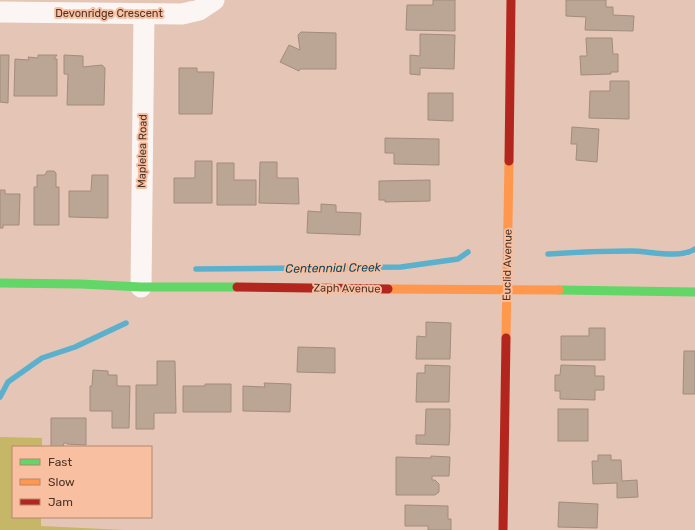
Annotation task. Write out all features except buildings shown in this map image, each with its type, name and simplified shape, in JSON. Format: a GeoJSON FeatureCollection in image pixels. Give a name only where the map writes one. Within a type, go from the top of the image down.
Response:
{"type":"FeatureCollection","features":[{"type":"Feature","properties":{"kind":"street","name":"Devonridge Crescent"},"geometry":{"type":"LineString","coordinates":[[0,12],[182,14],[199,10],[214,0]]}},
{"type":"Feature","properties":{"kind":"street","name":"Euclid Avenue"},"geometry":{"type":"LineString","coordinates":[[503,530],[511,0]]}},
{"type":"Feature","properties":{"kind":"street","name":"Maplelea Road"},"geometry":{"type":"LineString","coordinates":[[141,287],[144,14]]}},
{"type":"Feature","properties":{"kind":"street","name":"Zaph Avenue"},"geometry":{"type":"LineString","coordinates":[[0,284],[81,284],[141,287],[164,286],[695,292]]}},
{"type":"Feature","properties":{"kind":"shaded area"},"geometry":{"type":"Polygon","coordinates":[[[0,437],[42,438],[42,446],[12,446],[12,518],[41,518],[41,526],[125,530],[0,530],[0,437]]]}},
{"type":"Feature","properties":{"kind":"waterway","name":"Centennial Creek"},"geometry":{"type":"LineString","coordinates":[[548,254],[631,251],[681,254],[695,249]]}},
{"type":"Feature","properties":{"kind":"waterway","name":"Centennial Creek"},"geometry":{"type":"LineString","coordinates":[[196,269],[401,267],[458,259],[468,252]]}},
{"type":"Feature","properties":{"kind":"waterway","name":"Centennial Creek"},"geometry":{"type":"LineString","coordinates":[[0,397],[8,382],[42,358],[75,347],[126,323]]}},
{"type":"Feature","properties":{"kind":"traffic: fast"},"geometry":{"type":"LineString","coordinates":[[0,283],[81,284],[141,287],[237,287]]}},
{"type":"Feature","properties":{"kind":"traffic: fast"},"geometry":{"type":"LineString","coordinates":[[559,290],[695,292]]}},
{"type":"Feature","properties":{"kind":"traffic: slow"},"geometry":{"type":"LineString","coordinates":[[506,338],[509,161]]}},
{"type":"Feature","properties":{"kind":"traffic: slow"},"geometry":{"type":"LineString","coordinates":[[388,289],[559,290]]}},
{"type":"Feature","properties":{"kind":"traffic: jam"},"geometry":{"type":"LineString","coordinates":[[509,161],[511,0]]}},
{"type":"Feature","properties":{"kind":"traffic: jam"},"geometry":{"type":"LineString","coordinates":[[237,287],[388,289]]}},
{"type":"Feature","properties":{"kind":"traffic: jam"},"geometry":{"type":"LineString","coordinates":[[503,530],[506,338]]}}]}
